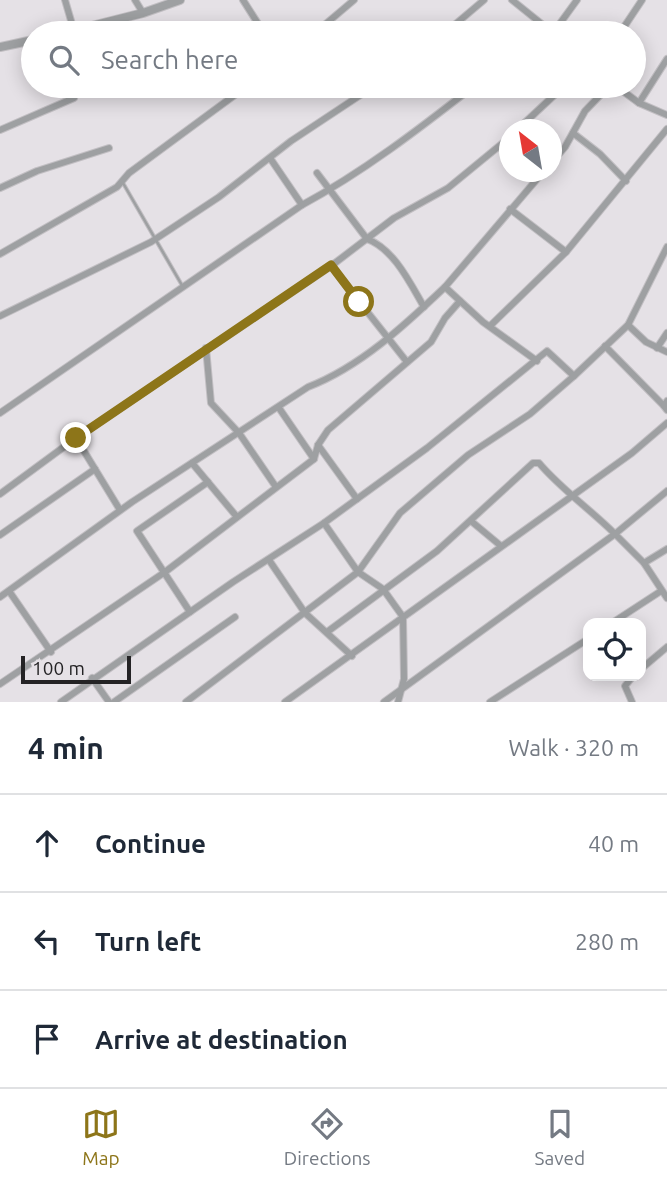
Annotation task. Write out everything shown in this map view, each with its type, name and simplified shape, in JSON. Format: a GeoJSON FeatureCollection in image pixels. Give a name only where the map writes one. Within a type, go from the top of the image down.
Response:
{"type":"FeatureCollection","features":[{"type":"Feature","properties":{"kind":"street"},"geometry":{"type":"LineString","coordinates":[[65,0],[71,21]]}},
{"type":"Feature","properties":{"kind":"street"},"geometry":{"type":"LineString","coordinates":[[135,0],[143,13]]}},
{"type":"Feature","properties":{"kind":"street"},"geometry":{"type":"LineString","coordinates":[[112,21],[180,0]]}},
{"type":"Feature","properties":{"kind":"street"},"geometry":{"type":"LineString","coordinates":[[243,0],[256,21]]}},
{"type":"Feature","properties":{"kind":"street"},"geometry":{"type":"LineString","coordinates":[[329,21],[354,0]]}},
{"type":"Feature","properties":{"kind":"street"},"geometry":{"type":"LineString","coordinates":[[459,21],[484,0]]}},
{"type":"Feature","properties":{"kind":"street"},"geometry":{"type":"LineString","coordinates":[[562,21],[577,0]]}},
{"type":"Feature","properties":{"kind":"street"},"geometry":{"type":"LineString","coordinates":[[628,21],[642,0]]}},
{"type":"Feature","properties":{"kind":"street"},"geometry":{"type":"LineString","coordinates":[[515,1],[536,21]]}},
{"type":"Feature","properties":{"kind":"street"},"geometry":{"type":"LineString","coordinates":[[0,47],[21,43]]}},
{"type":"Feature","properties":{"kind":"street"},"geometry":{"type":"LineString","coordinates":[[646,92],[667,59]]}},
{"type":"Feature","properties":{"kind":"street"},"geometry":{"type":"LineString","coordinates":[[0,130],[75,98]]}},
{"type":"Feature","properties":{"kind":"street"},"geometry":{"type":"LineString","coordinates":[[0,254],[110,191],[231,98]]}},
{"type":"Feature","properties":{"kind":"street"},"geometry":{"type":"LineString","coordinates":[[0,316],[155,240],[357,98]]}},
{"type":"Feature","properties":{"kind":"street"},"geometry":{"type":"LineString","coordinates":[[0,413],[302,205],[332,189],[459,98]]}},
{"type":"Feature","properties":{"kind":"street"},"geometry":{"type":"LineString","coordinates":[[529,119],[551,98]]}},
{"type":"Feature","properties":{"kind":"street"},"geometry":{"type":"LineString","coordinates":[[562,148],[598,98]]}},
{"type":"Feature","properties":{"kind":"street"},"geometry":{"type":"LineString","coordinates":[[632,98],[667,115]]}},
{"type":"Feature","properties":{"kind":"street"},"geometry":{"type":"LineString","coordinates":[[639,103],[642,98]]}},
{"type":"Feature","properties":{"kind":"street"},"geometry":{"type":"LineString","coordinates":[[490,326],[566,252],[667,128]]}},
{"type":"Feature","properties":{"kind":"street"},"geometry":{"type":"LineString","coordinates":[[573,133],[600,154],[626,181]]}},
{"type":"Feature","properties":{"kind":"street"},"geometry":{"type":"LineString","coordinates":[[0,494],[206,348],[331,265],[394,218],[449,188],[499,146]]}},
{"type":"Feature","properties":{"kind":"street"},"geometry":{"type":"LineString","coordinates":[[0,188],[37,171],[109,148]]}},
{"type":"Feature","properties":{"kind":"street"},"geometry":{"type":"LineString","coordinates":[[270,158],[302,205]]}},
{"type":"Feature","properties":{"kind":"street"},"geometry":{"type":"LineString","coordinates":[[317,173],[332,189],[367,239],[378,243],[393,260],[424,307]]}},
{"type":"Feature","properties":{"kind":"street"},"geometry":{"type":"LineString","coordinates":[[0,597],[120,510],[309,387],[336,376],[388,338],[445,287],[534,182]]}},
{"type":"Feature","properties":{"kind":"street"},"geometry":{"type":"LineString","coordinates":[[510,209],[566,252]]}},
{"type":"Feature","properties":{"kind":"street"},"geometry":{"type":"LineString","coordinates":[[186,702],[358,572],[400,513],[468,456],[530,414],[628,325],[667,247]]}},
{"type":"Feature","properties":{"kind":"street"},"geometry":{"type":"LineString","coordinates":[[331,265],[407,362]]}},
{"type":"Feature","properties":{"kind":"street"},"geometry":{"type":"LineString","coordinates":[[445,287],[490,326],[537,361]]}},
{"type":"Feature","properties":{"kind":"street"},"geometry":{"type":"LineString","coordinates":[[1,681],[51,652],[165,572],[314,459],[318,445],[328,430],[431,342],[444,318],[460,301]]}},
{"type":"Feature","properties":{"kind":"street"},"geometry":{"type":"LineString","coordinates":[[628,325],[646,342],[667,352]]}},
{"type":"Feature","properties":{"kind":"street"},"geometry":{"type":"LineString","coordinates":[[657,348],[667,333]]}},
{"type":"Feature","properties":{"kind":"street"},"geometry":{"type":"LineString","coordinates":[[605,346],[666,406]]}},
{"type":"Feature","properties":{"kind":"street"},"geometry":{"type":"LineString","coordinates":[[206,348],[211,403],[239,433],[276,487]]}},
{"type":"Feature","properties":{"kind":"street"},"geometry":{"type":"LineString","coordinates":[[61,702],[92,678],[324,523],[427,449],[547,351],[574,376]]}},
{"type":"Feature","properties":{"kind":"street"},"geometry":{"type":"LineString","coordinates":[[279,408],[314,459]]}},
{"type":"Feature","properties":{"kind":"street"},"geometry":{"type":"LineString","coordinates":[[285,702],[352,656],[667,423]]}},
{"type":"Feature","properties":{"kind":"street"},"geometry":{"type":"LineString","coordinates":[[76,438],[120,510]]}},
{"type":"Feature","properties":{"kind":"street"},"geometry":{"type":"LineString","coordinates":[[318,445],[356,499]]}},
{"type":"Feature","properties":{"kind":"street"},"geometry":{"type":"LineString","coordinates":[[192,463],[237,517]]}},
{"type":"Feature","properties":{"kind":"street"},"geometry":{"type":"LineString","coordinates":[[327,632],[471,521],[533,463],[539,463],[645,563],[667,598]]}},
{"type":"Feature","properties":{"kind":"street"},"geometry":{"type":"LineString","coordinates":[[0,535],[95,469]]}},
{"type":"Feature","properties":{"kind":"street"},"geometry":{"type":"LineString","coordinates":[[190,612],[138,528],[208,482]]}},
{"type":"Feature","properties":{"kind":"street"},"geometry":{"type":"LineString","coordinates":[[384,702],[461,643],[615,534],[667,491]]}},
{"type":"Feature","properties":{"kind":"street"},"geometry":{"type":"LineString","coordinates":[[471,521],[501,546]]}},
{"type":"Feature","properties":{"kind":"street"},"geometry":{"type":"LineString","coordinates":[[324,523],[358,572],[383,589],[403,617],[402,689],[398,702]]}},
{"type":"Feature","properties":{"kind":"street"},"geometry":{"type":"LineString","coordinates":[[645,563],[667,549]]}},
{"type":"Feature","properties":{"kind":"street"},"geometry":{"type":"LineString","coordinates":[[269,560],[305,613],[352,656]]}},
{"type":"Feature","properties":{"kind":"street"},"geometry":{"type":"LineString","coordinates":[[9,591],[51,652]]}},
{"type":"Feature","properties":{"kind":"street"},"geometry":{"type":"LineString","coordinates":[[620,618],[661,592]]}},
{"type":"Feature","properties":{"kind":"street"},"geometry":{"type":"LineString","coordinates":[[92,678],[112,702],[235,617]]}},
{"type":"Feature","properties":{"kind":"street"},"geometry":{"type":"LineString","coordinates":[[490,702],[583,642]]}},
{"type":"Feature","properties":{"kind":"street"},"geometry":{"type":"LineString","coordinates":[[646,666],[667,647]]}},
{"type":"Feature","properties":{"kind":"street"},"geometry":{"type":"LineString","coordinates":[[629,681],[625,686],[632,702]]}},
{"type":"Feature","properties":{"kind":"lane"},"geometry":{"type":"LineString","coordinates":[[122,180],[183,287]]}},
{"type":"Feature","properties":{"kind":"route"},"geometry":{"type":"LineString","coordinates":[[76,438],[331,265],[359,302]]}}]}
